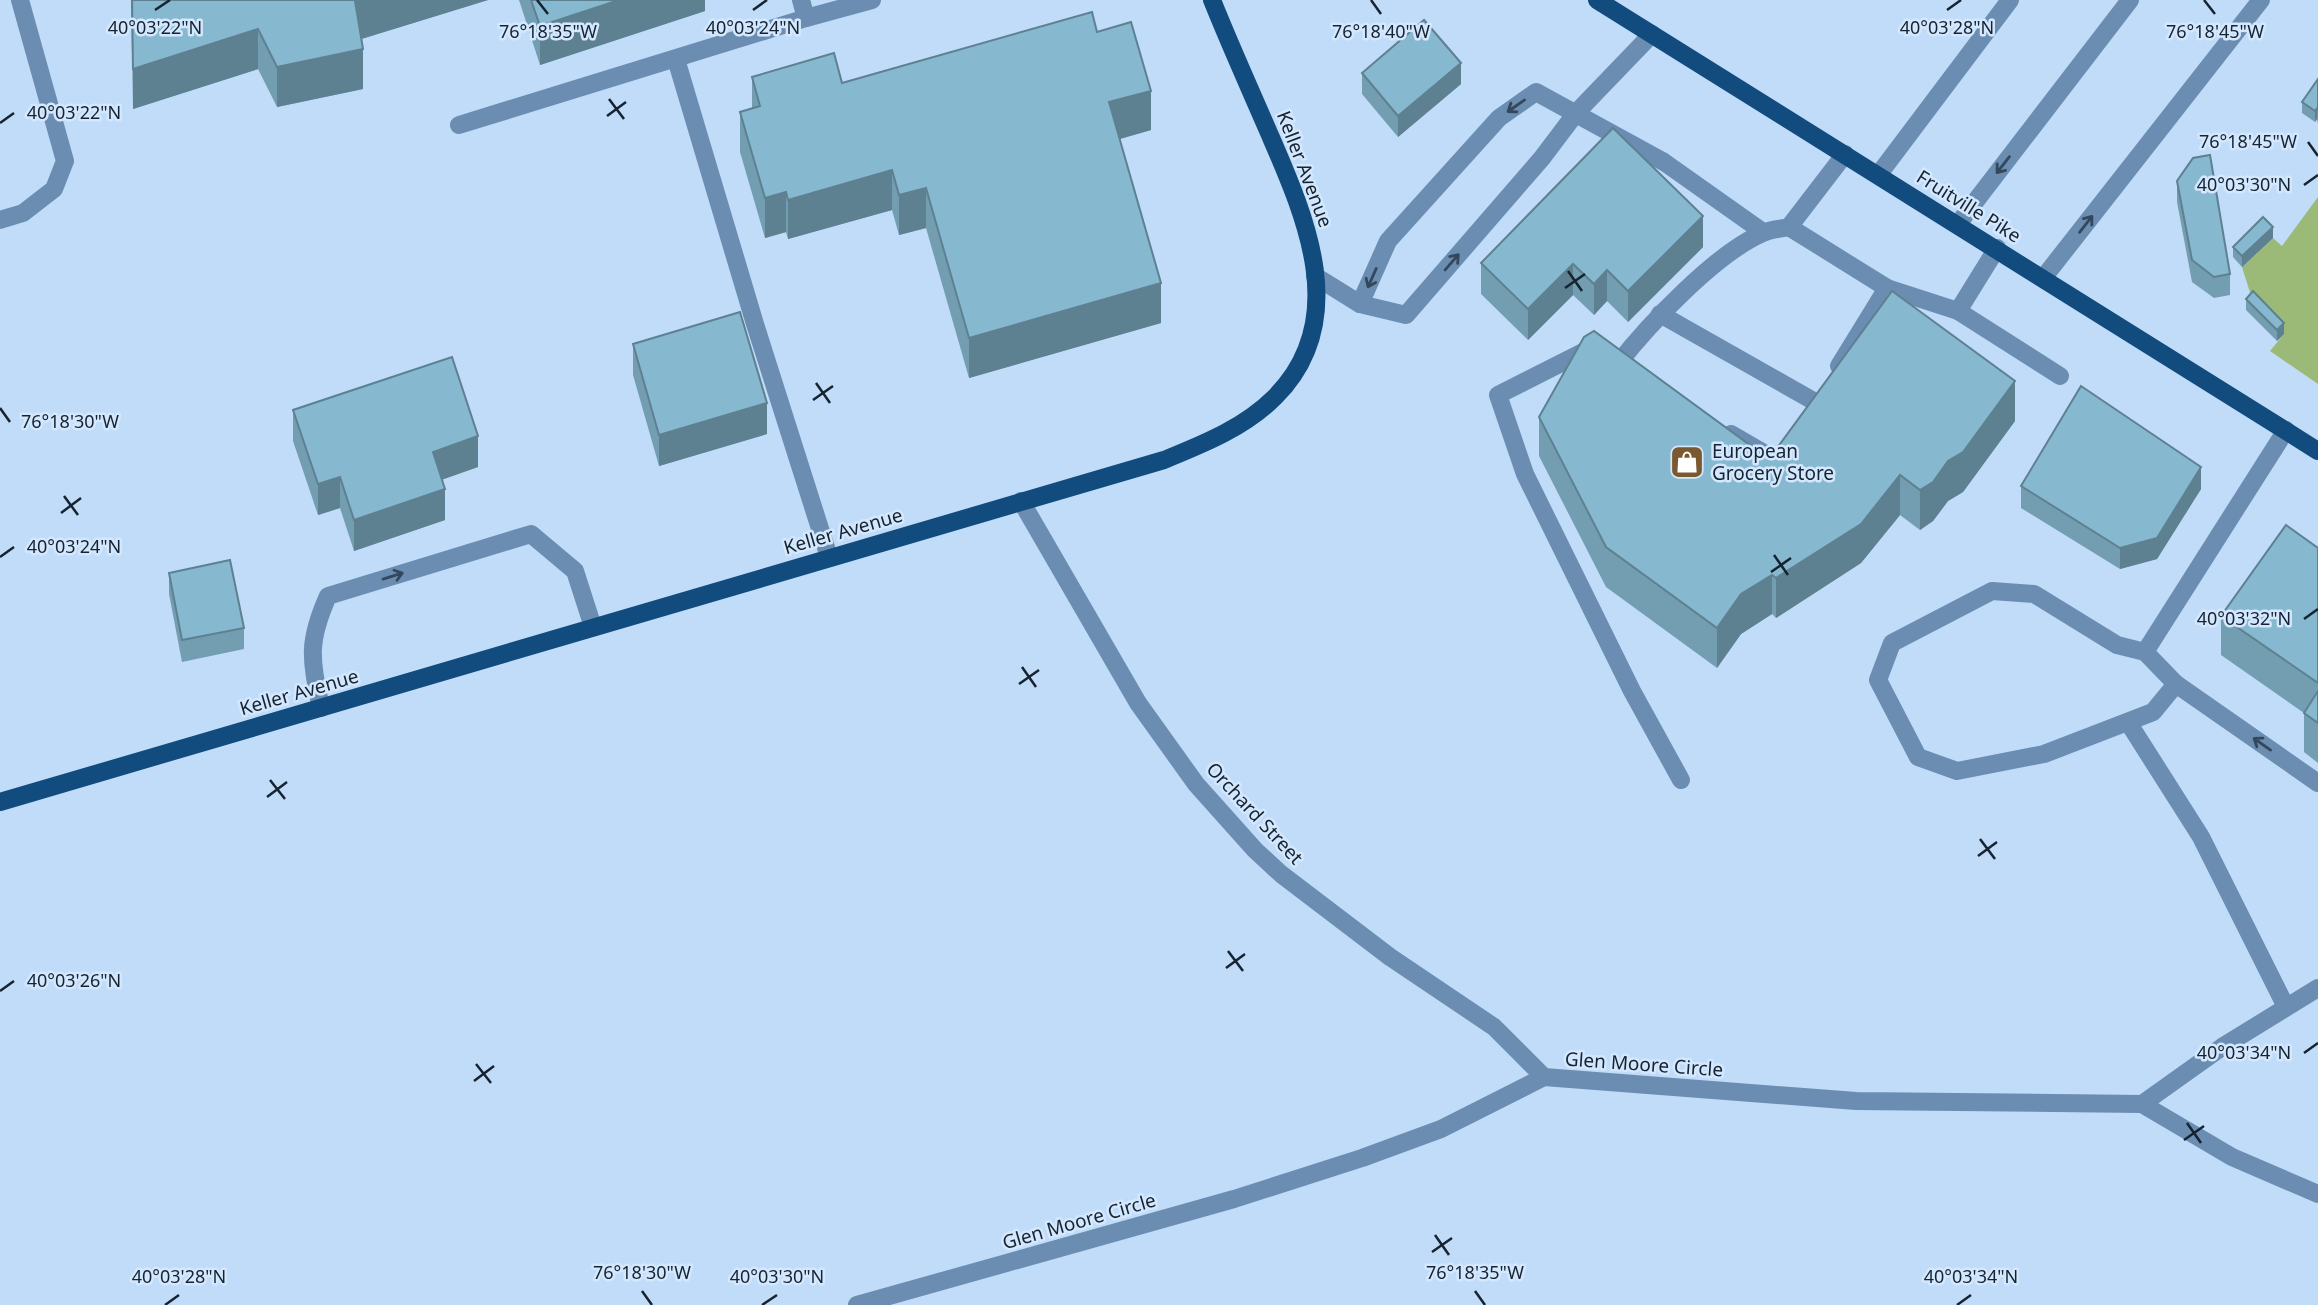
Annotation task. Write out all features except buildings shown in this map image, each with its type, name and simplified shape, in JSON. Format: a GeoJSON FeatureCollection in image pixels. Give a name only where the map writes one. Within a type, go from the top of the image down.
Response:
{"type":"FeatureCollection","features":[{"type":"Feature","properties":{"kind":"main road","name":"Keller Avenue"},"geometry":{"type":"LineString","coordinates":[[0,802],[1164,460],[1212,441],[1237,426],[1275,397],[1295,372],[1310,339],[1317,298],[1307,222],[1212,0]]}},
{"type":"Feature","properties":{"kind":"main road","name":"Fruitville Pike"},"geometry":{"type":"LineString","coordinates":[[1608,3],[1652,34],[2318,450]]}},
{"type":"Feature","properties":{"kind":"street"},"geometry":{"type":"LineString","coordinates":[[0,219],[23,213],[54,189],[65,161],[20,0]]}},
{"type":"Feature","properties":{"kind":"street"},"geometry":{"type":"LineString","coordinates":[[801,0],[806,18]]}},
{"type":"Feature","properties":{"kind":"street"},"geometry":{"type":"LineString","coordinates":[[459,125],[872,0]]}},
{"type":"Feature","properties":{"kind":"street"},"geometry":{"type":"LineString","coordinates":[[1878,174],[2010,0]]}},
{"type":"Feature","properties":{"kind":"street"},"geometry":{"type":"LineString","coordinates":[[1958,224],[2130,0]]}},
{"type":"Feature","properties":{"kind":"street"},"geometry":{"type":"LineString","coordinates":[[2044,277],[2261,0]]}},
{"type":"Feature","properties":{"kind":"street"},"geometry":{"type":"LineString","coordinates":[[1315,276],[1360,304],[1406,315],[1542,158],[1576,113],[1652,34]]}},
{"type":"Feature","properties":{"kind":"street"},"geometry":{"type":"LineString","coordinates":[[676,60],[755,324],[829,557]]}},
{"type":"Feature","properties":{"kind":"street"},"geometry":{"type":"LineString","coordinates":[[1360,304],[1388,241],[1499,118],[1536,92],[1664,162],[1763,232]]}},
{"type":"Feature","properties":{"kind":"street"},"geometry":{"type":"LineString","coordinates":[[1789,228],[1845,153]]}},
{"type":"Feature","properties":{"kind":"street"},"geometry":{"type":"LineString","coordinates":[[1681,780],[1632,691],[1525,474],[1498,395],[1589,349],[1622,369],[1660,314],[1723,260],[1763,232],[1789,228],[1887,288],[1958,310],[2060,376]]}},
{"type":"Feature","properties":{"kind":"street"},"geometry":{"type":"LineString","coordinates":[[1958,310],[1997,248]]}},
{"type":"Feature","properties":{"kind":"street"},"geometry":{"type":"LineString","coordinates":[[1805,423],[1887,288]]}},
{"type":"Feature","properties":{"kind":"street"},"geometry":{"type":"LineString","coordinates":[[1660,314],[1824,391]]}},
{"type":"Feature","properties":{"kind":"street"},"geometry":{"type":"LineString","coordinates":[[1710,421],[1781,463],[1793,443]]}},
{"type":"Feature","properties":{"kind":"street"},"geometry":{"type":"LineString","coordinates":[[2145,652],[2286,430]]}},
{"type":"Feature","properties":{"kind":"street","name":"Orchard Street"},"geometry":{"type":"LineString","coordinates":[[1021,501],[1138,703],[1196,784],[1255,850],[1281,874],[1390,957],[1494,1027],[1544,1077]]}},
{"type":"Feature","properties":{"kind":"street"},"geometry":{"type":"LineString","coordinates":[[321,708],[311,659],[314,628],[328,596],[530,534],[575,571],[593,627]]}},
{"type":"Feature","properties":{"kind":"street"},"geometry":{"type":"LineString","coordinates":[[2176,684],[2153,712],[2128,722],[2044,754],[1957,771],[1918,757],[1878,680],[1892,643],[1992,591],[2034,594],[2117,645],[2145,652],[2176,684],[2318,783]]}},
{"type":"Feature","properties":{"kind":"street"},"geometry":{"type":"LineString","coordinates":[[2128,722],[2201,837],[2286,1007]]}},
{"type":"Feature","properties":{"kind":"street"},"geometry":{"type":"LineString","coordinates":[[2142,1104],[2222,1046],[2318,988]]}},
{"type":"Feature","properties":{"kind":"street","name":"Glen Moore Circle"},"geometry":{"type":"LineString","coordinates":[[857,1305],[919,1297],[1362,1158],[1441,1129],[1544,1077],[1856,1101],[2142,1104],[2232,1157],[2318,1195]]}},
{"type":"Feature","properties":{"kind":"green space"},"geometry":{"type":"Polygon","coordinates":[[[2318,197],[2318,384],[2270,351],[2284,334],[2253,302],[2242,267],[2273,238],[2282,246],[2318,197]]]}},
{"type":"Feature","properties":{"kind":"place","name":"European Grocery Store"},"geometry":{"type":"Point","coordinates":[1687,462]}}]}
